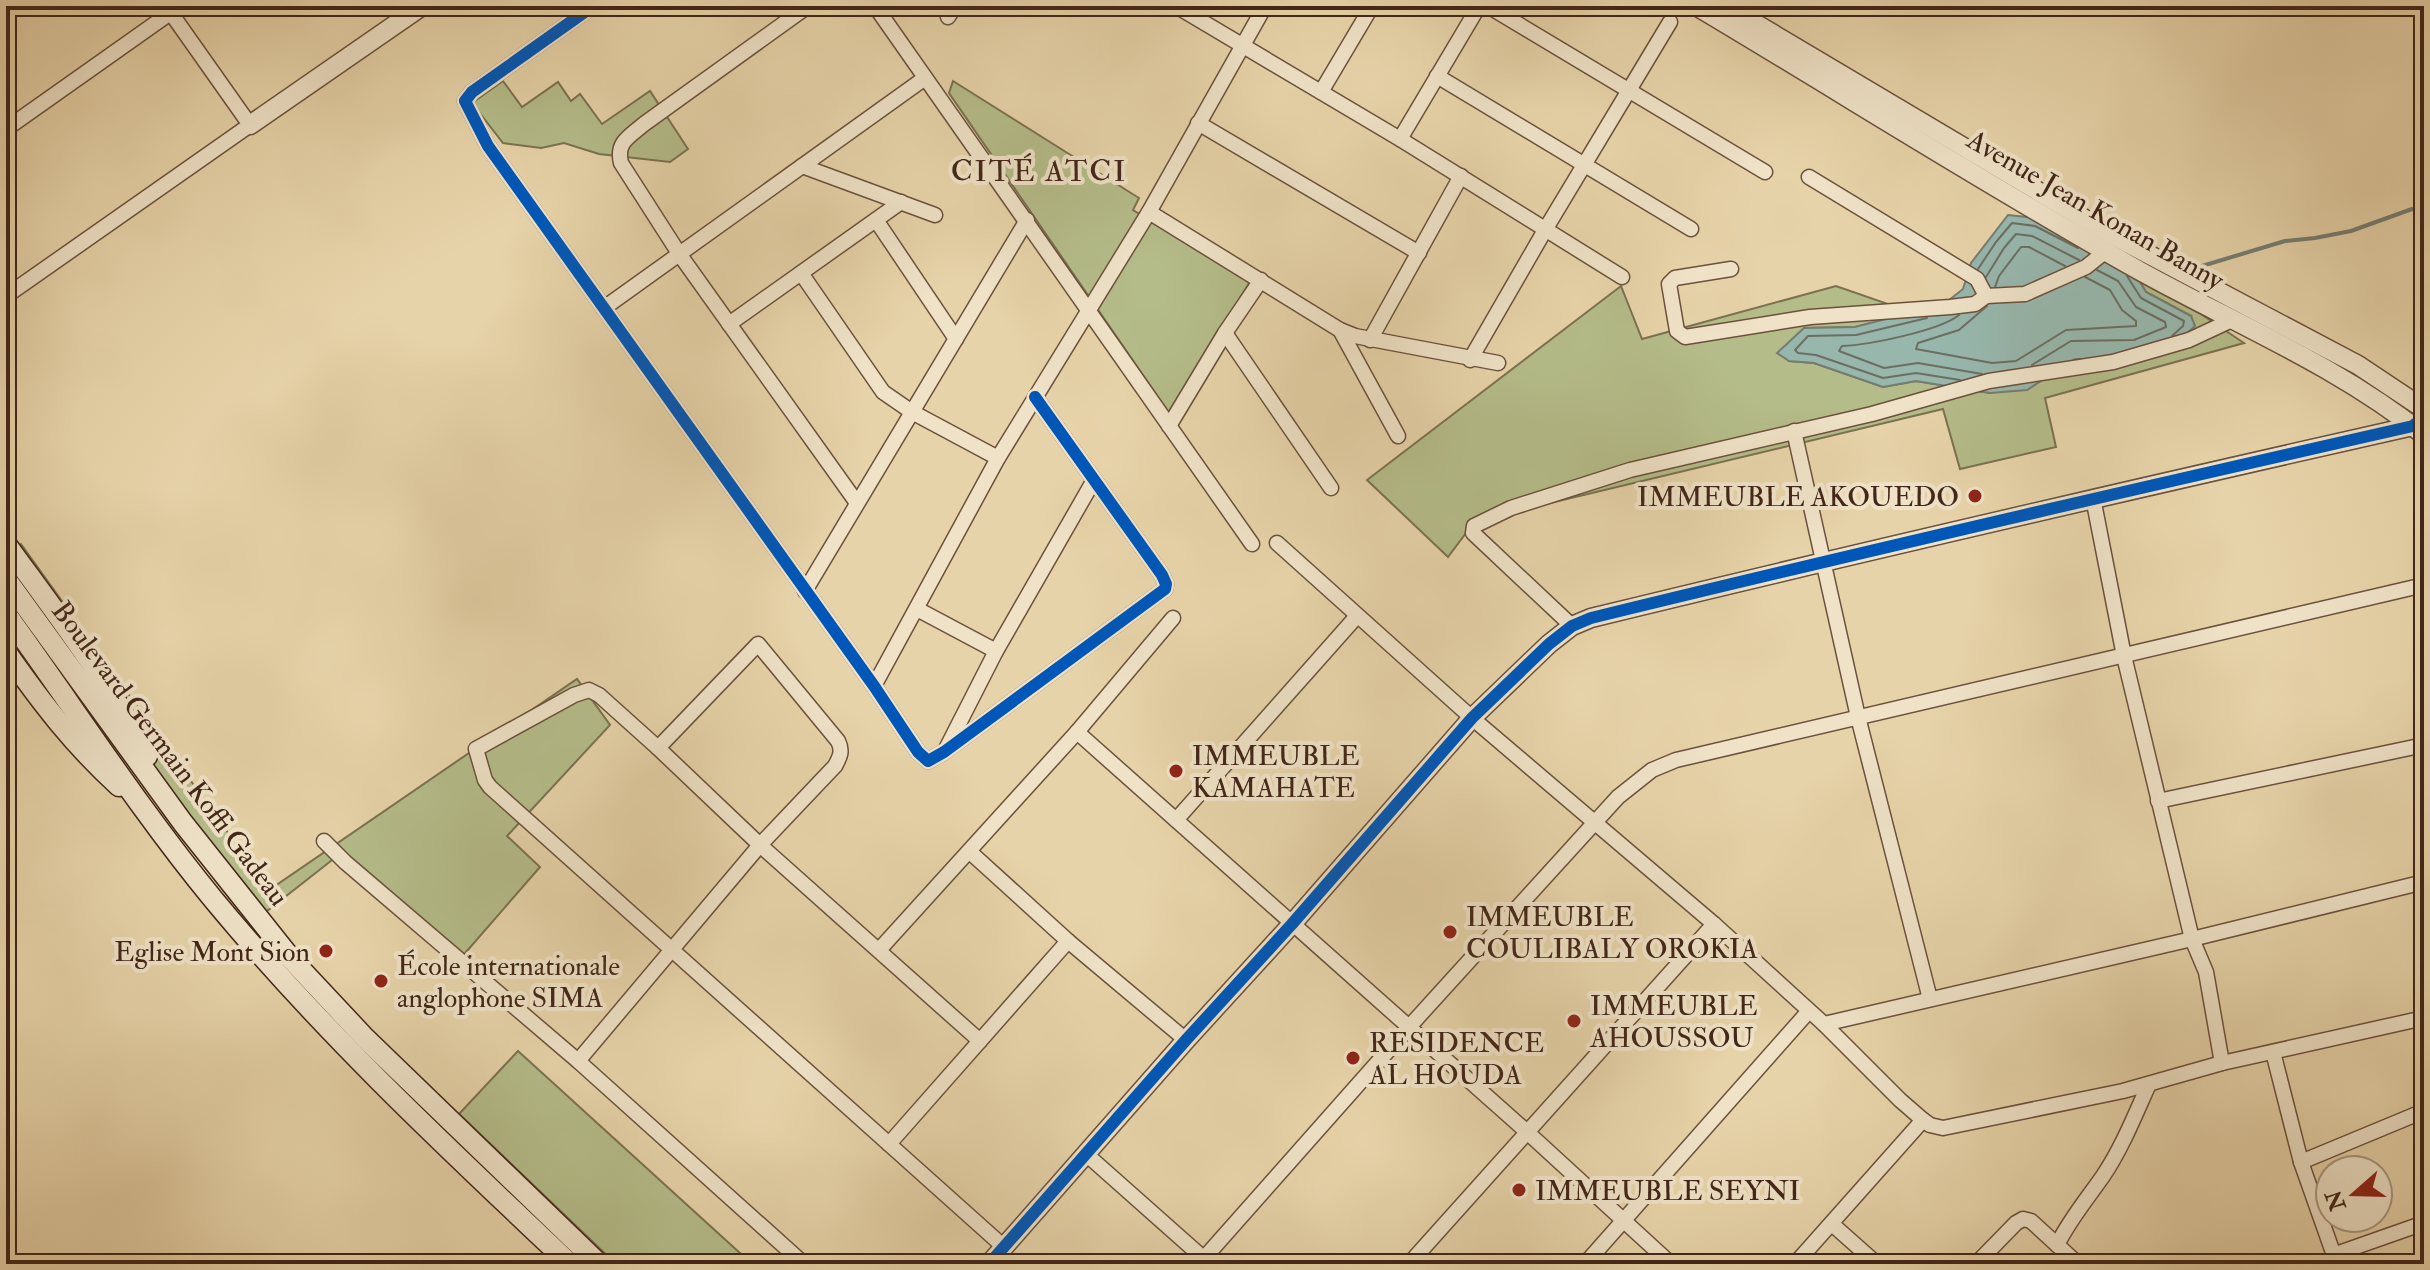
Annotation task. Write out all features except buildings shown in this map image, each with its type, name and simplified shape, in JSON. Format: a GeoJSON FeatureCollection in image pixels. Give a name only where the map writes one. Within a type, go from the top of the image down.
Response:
{"type":"FeatureCollection","features":[{"type":"Feature","properties":{"kind":"main road"},"geometry":{"type":"LineString","coordinates":[[6,544],[97,670],[130,723],[183,823]]}},
{"type":"Feature","properties":{"kind":"main road","name":"Boulevard Germain Koffi Gadeau"},"geometry":{"type":"LineString","coordinates":[[6,579],[183,823],[321,991],[599,1264]]}},
{"type":"Feature","properties":{"kind":"main road","name":"Boulevard Germain Koffi Gadeau"},"geometry":{"type":"LineString","coordinates":[[6,614],[165,837],[275,972],[420,1123],[570,1264]]}},
{"type":"Feature","properties":{"kind":"main road"},"geometry":{"type":"LineString","coordinates":[[6,652],[49,713],[165,837]]}},
{"type":"Feature","properties":{"kind":"street"},"geometry":{"type":"LineString","coordinates":[[6,296],[422,6]]}},
{"type":"Feature","properties":{"kind":"street"},"geometry":{"type":"LineString","coordinates":[[593,6],[472,92],[465,101],[488,146],[923,758],[930,760],[944,752],[1165,589],[1162,575],[1035,397]]}},
{"type":"Feature","properties":{"kind":"street"},"geometry":{"type":"LineString","coordinates":[[808,6],[656,115],[619,149],[621,163],[680,255],[857,503]]}},
{"type":"Feature","properties":{"kind":"street"},"geometry":{"type":"LineString","coordinates":[[875,6],[1252,544]]}},
{"type":"Feature","properties":{"kind":"street"},"geometry":{"type":"LineString","coordinates":[[1176,6],[1461,176],[1622,277]]}},
{"type":"Feature","properties":{"kind":"street"},"geometry":{"type":"LineString","coordinates":[[874,686],[998,458],[1149,212],[1265,6]]}},
{"type":"Feature","properties":{"kind":"street"},"geometry":{"type":"LineString","coordinates":[[1321,92],[1372,6]]}},
{"type":"Feature","properties":{"kind":"street"},"geometry":{"type":"LineString","coordinates":[[1400,139],[1479,6]]}},
{"type":"Feature","properties":{"kind":"street"},"geometry":{"type":"LineString","coordinates":[[1488,6],[1765,172]]}},
{"type":"Feature","properties":{"kind":"street"},"geometry":{"type":"LineString","coordinates":[[1696,6],[1749,19]]}},
{"type":"Feature","properties":{"kind":"street"},"geometry":{"type":"LineString","coordinates":[[1726,6],[1749,19]]}},
{"type":"Feature","properties":{"kind":"street"},"geometry":{"type":"LineString","coordinates":[[6,129],[172,8],[250,125]]}},
{"type":"Feature","properties":{"kind":"street","name":"Avenue Jean Konan Banny"},"geometry":{"type":"LineString","coordinates":[[1749,19],[2106,251],[2143,272],[2193,278],[2358,365],[2424,409]]}},
{"type":"Feature","properties":{"kind":"street","name":"Avenue Jean Konan Banny"},"geometry":{"type":"LineString","coordinates":[[1749,19],[2022,183],[2234,319],[2310,359],[2420,426]]}},
{"type":"Feature","properties":{"kind":"street"},"geometry":{"type":"LineString","coordinates":[[1470,360],[1670,22]]}},
{"type":"Feature","properties":{"kind":"street"},"geometry":{"type":"LineString","coordinates":[[1437,76],[1691,229]]}},
{"type":"Feature","properties":{"kind":"street"},"geometry":{"type":"LineString","coordinates":[[604,308],[925,78]]}},
{"type":"Feature","properties":{"kind":"street"},"geometry":{"type":"LineString","coordinates":[[1198,123],[1419,253]]}},
{"type":"Feature","properties":{"kind":"street"},"geometry":{"type":"LineString","coordinates":[[802,166],[935,215]]}},
{"type":"Feature","properties":{"kind":"street"},"geometry":{"type":"LineString","coordinates":[[1370,340],[1461,176]]}},
{"type":"Feature","properties":{"kind":"street"},"geometry":{"type":"LineString","coordinates":[[1809,177],[1977,279],[1986,296]]}},
{"type":"Feature","properties":{"kind":"street"},"geometry":{"type":"LineString","coordinates":[[729,324],[901,202]]}},
{"type":"Feature","properties":{"kind":"street"},"geometry":{"type":"LineString","coordinates":[[1149,212],[1340,330],[1370,340],[1498,363]]}},
{"type":"Feature","properties":{"kind":"street"},"geometry":{"type":"LineString","coordinates":[[876,220],[956,339]]}},
{"type":"Feature","properties":{"kind":"street"},"geometry":{"type":"LineString","coordinates":[[805,591],[1027,220]]}},
{"type":"Feature","properties":{"kind":"street"},"geometry":{"type":"LineString","coordinates":[[1731,269],[1671,280],[1669,284],[1680,335],[1685,337],[1810,317],[1975,304],[1986,296],[2025,294],[2072,275],[2106,251]]}},
{"type":"Feature","properties":{"kind":"street"},"geometry":{"type":"LineString","coordinates":[[801,273],[878,386],[890,398],[998,458]]}},
{"type":"Feature","properties":{"kind":"street"},"geometry":{"type":"LineString","coordinates":[[1169,426],[1261,280]]}},
{"type":"Feature","properties":{"kind":"street"},"geometry":{"type":"LineString","coordinates":[[1572,626],[1473,533],[1474,526],[1521,505],[1630,470],[1872,414],[1989,381],[2113,362],[2189,340],[2234,319]]}},
{"type":"Feature","properties":{"kind":"street"},"geometry":{"type":"LineString","coordinates":[[1340,330],[1398,436]]}},
{"type":"Feature","properties":{"kind":"street"},"geometry":{"type":"LineString","coordinates":[[1225,333],[1331,488]]}},
{"type":"Feature","properties":{"kind":"street"},"geometry":{"type":"LineString","coordinates":[[989,1264],[1472,718],[1572,626],[1591,618],[1824,561],[2420,426]]}},
{"type":"Feature","properties":{"kind":"street"},"geometry":{"type":"LineString","coordinates":[[1794,431],[1858,717],[1930,999]]}},
{"type":"Feature","properties":{"kind":"street"},"geometry":{"type":"LineString","coordinates":[[944,752],[996,651],[1094,480]]}},
{"type":"Feature","properties":{"kind":"street"},"geometry":{"type":"LineString","coordinates":[[2093,498],[2124,656],[2192,939],[2206,972],[2222,1063]]}},
{"type":"Feature","properties":{"kind":"street"},"geometry":{"type":"LineString","coordinates":[[1277,543],[1472,718],[1714,924],[1930,1125],[1943,1128],[2029,1112],[2222,1063],[2424,1018]]}},
{"type":"Feature","properties":{"kind":"street"},"geometry":{"type":"LineString","coordinates":[[1086,1154],[1204,1262],[1409,1027],[1595,824],[1631,785],[1662,765],[2424,585]]}},
{"type":"Feature","properties":{"kind":"street"},"geometry":{"type":"LineString","coordinates":[[917,609],[996,651]]}},
{"type":"Feature","properties":{"kind":"street"},"geometry":{"type":"LineString","coordinates":[[1176,820],[1357,616]]}},
{"type":"Feature","properties":{"kind":"street"},"geometry":{"type":"LineString","coordinates":[[879,950],[1077,732],[1173,618]]}},
{"type":"Feature","properties":{"kind":"street"},"geometry":{"type":"LineString","coordinates":[[578,1061],[760,845],[835,766],[842,751],[838,741],[758,644],[658,748]]}},
{"type":"Feature","properties":{"kind":"street"},"geometry":{"type":"LineString","coordinates":[[980,1041],[760,845],[599,695],[589,690],[574,695],[476,749],[490,787],[1004,1247]]}},
{"type":"Feature","properties":{"kind":"street"},"geometry":{"type":"LineString","coordinates":[[1077,732],[1671,1264]]}},
{"type":"Feature","properties":{"kind":"street"},"geometry":{"type":"LineString","coordinates":[[2158,801],[2424,745]]}},
{"type":"Feature","properties":{"kind":"street"},"geometry":{"type":"LineString","coordinates":[[324,841],[578,1061],[804,1264]]}},
{"type":"Feature","properties":{"kind":"street"},"geometry":{"type":"LineString","coordinates":[[970,852],[1068,941],[1186,1040]]}},
{"type":"Feature","properties":{"kind":"street"},"geometry":{"type":"LineString","coordinates":[[1824,1024],[2424,882]]}},
{"type":"Feature","properties":{"kind":"street"},"geometry":{"type":"LineString","coordinates":[[1409,1264],[1714,924]]}},
{"type":"Feature","properties":{"kind":"street"},"geometry":{"type":"LineString","coordinates":[[889,1144],[1068,941]]}},
{"type":"Feature","properties":{"kind":"street"},"geometry":{"type":"LineString","coordinates":[[1585,1264],[1808,1012]]}},
{"type":"Feature","properties":{"kind":"street"},"geometry":{"type":"LineString","coordinates":[[2273,1052],[2301,1162],[2335,1260],[2424,1223]]}},
{"type":"Feature","properties":{"kind":"street"},"geometry":{"type":"LineString","coordinates":[[2057,1245],[2110,1163],[2149,1084]]}},
{"type":"Feature","properties":{"kind":"street"},"geometry":{"type":"LineString","coordinates":[[2301,1162],[2424,1111]]}},
{"type":"Feature","properties":{"kind":"street"},"geometry":{"type":"LineString","coordinates":[[1795,1264],[1923,1120]]}},
{"type":"Feature","properties":{"kind":"street"},"geometry":{"type":"LineString","coordinates":[[1976,1264],[2023,1219],[2031,1221],[2078,1264]]}},
{"type":"Feature","properties":{"kind":"street"},"geometry":{"type":"LineString","coordinates":[[1832,1224],[1877,1264]]}},
{"type":"Feature","properties":{"kind":"green space"},"geometry":{"type":"Polygon","coordinates":[[[503,81],[522,107],[558,82],[571,101],[580,94],[602,124],[650,91],[688,149],[670,162],[599,154],[564,143],[541,148],[503,143],[472,103],[503,81]]]}},
{"type":"Feature","properties":{"kind":"green space"},"geometry":{"type":"Polygon","coordinates":[[[953,81],[1139,198],[1133,210],[1251,280],[1169,413],[949,93],[953,81]]]}},
{"type":"Feature","properties":{"kind":"green space"},"geometry":{"type":"Polygon","coordinates":[[[2131,267],[2244,343],[2045,398],[2056,447],[1960,469],[1943,409],[1475,521],[1448,557],[1367,480],[1621,286],[1642,339],[1836,286],[1914,313],[1855,327],[1804,328],[1792,340],[1789,361],[1814,363],[1883,387],[1916,381],[1990,393],[2049,375],[2075,359],[2105,359],[2191,316],[2146,292],[2131,267]]]}},
{"type":"Feature","properties":{"kind":"green space"},"geometry":{"type":"Polygon","coordinates":[[[21,544],[269,890],[577,679],[610,725],[507,836],[540,867],[460,959],[341,853],[262,915],[6,564],[6,554],[21,544]]]}},
{"type":"Feature","properties":{"kind":"green space"},"geometry":{"type":"Polygon","coordinates":[[[518,1051],[752,1264],[616,1264],[459,1114],[518,1051]]]}},
{"type":"Feature","properties":{"kind":"water"},"geometry":{"type":"Polygon","coordinates":[[[2008,215],[2037,218],[2131,267],[2146,292],[2191,316],[2195,326],[2174,345],[2105,359],[2075,359],[2027,390],[1990,393],[1916,381],[1883,387],[1814,363],[1789,361],[1777,353],[1804,328],[1855,327],[1944,304],[1963,289],[1971,263],[2008,215]]]}},
{"type":"Feature","properties":{"kind":"waterway"},"geometry":{"type":"LineString","coordinates":[[2192,269],[2285,241],[2351,231],[2412,209],[2424,211]]}},
{"type":"Feature","properties":{"kind":"cycle path"},"geometry":{"type":"LineString","coordinates":[[593,6],[472,92],[465,101],[488,146],[918,752],[928,761],[1165,589],[1162,575],[1035,397]]}},
{"type":"Feature","properties":{"kind":"cycle path"},"geometry":{"type":"LineString","coordinates":[[989,1264],[1472,718],[1572,626],[1591,618],[1796,568],[2413,426],[2424,417]]}},
{"type":"Feature","properties":{"kind":"place","name":"IMMEUBLE AKOUEDO"},"geometry":{"type":"Point","coordinates":[1975,496]}},
{"type":"Feature","properties":{"kind":"place","name":"IMMEUBLE KAMAHATE"},"geometry":{"type":"Point","coordinates":[1176,771]}},
{"type":"Feature","properties":{"kind":"place","name":"IMMEUBLE COULIBALY OROKIA"},"geometry":{"type":"Point","coordinates":[1450,932]}},
{"type":"Feature","properties":{"kind":"place","name":"Eglise Mont Sion"},"geometry":{"type":"Point","coordinates":[326,951]}},
{"type":"Feature","properties":{"kind":"place","name":"École internationale anglophone SIMA"},"geometry":{"type":"Point","coordinates":[381,981]}},
{"type":"Feature","properties":{"kind":"place","name":"IMMEUBLE AHOUSSOU"},"geometry":{"type":"Point","coordinates":[1574,1021]}},
{"type":"Feature","properties":{"kind":"place","name":"RESIDENCE AL HOUDA"},"geometry":{"type":"Point","coordinates":[1353,1058]}},
{"type":"Feature","properties":{"kind":"place","name":"IMMEUBLE SEYNI"},"geometry":{"type":"Point","coordinates":[1519,1190]}},
{"type":"Feature","properties":{"kind":"district","name":"CITÉ ATCI"},"geometry":{"type":"Point","coordinates":[1039,171]}}]}
